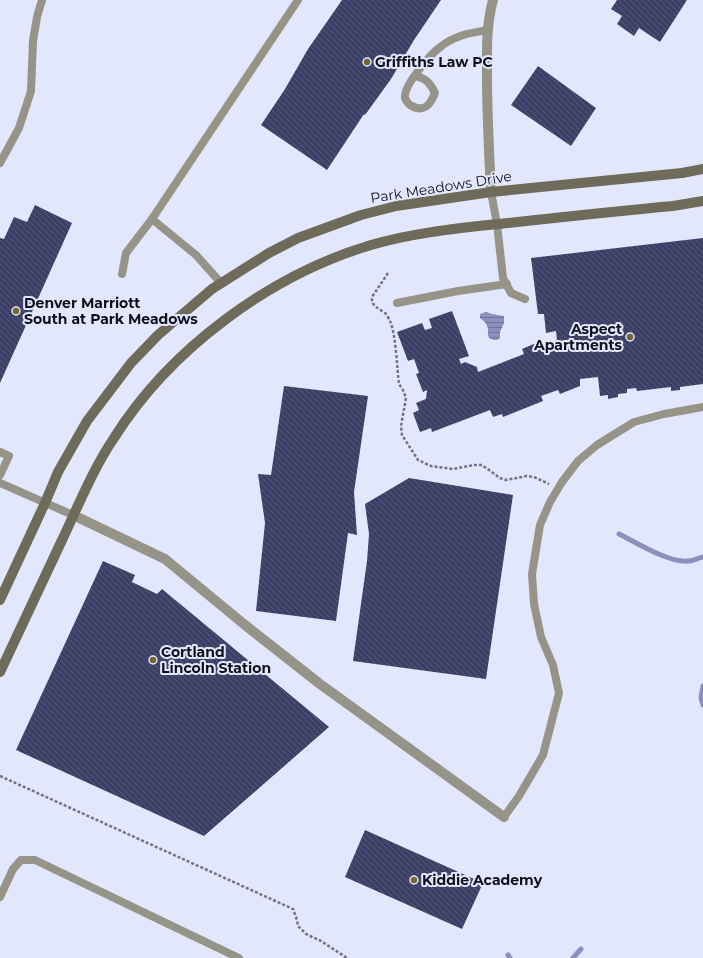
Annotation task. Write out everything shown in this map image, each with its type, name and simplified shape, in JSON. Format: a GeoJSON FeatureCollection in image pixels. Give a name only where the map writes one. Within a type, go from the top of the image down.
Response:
{"type":"FeatureCollection","features":[{"type":"Feature","properties":{"kind":"main road","name":"Park Meadows Drive"},"geometry":{"type":"LineString","coordinates":[[0,600],[58,472],[87,421],[131,363],[158,335],[212,289],[269,253],[298,238],[361,215],[396,206],[490,192],[682,173],[703,169]]}},
{"type":"Feature","properties":{"kind":"main road"},"geometry":{"type":"LineString","coordinates":[[0,672],[86,486],[110,445],[131,414],[155,384],[180,358],[231,315],[284,281],[312,267],[370,245],[403,237],[460,228],[673,206],[703,201]]}},
{"type":"Feature","properties":{"kind":"street"},"geometry":{"type":"LineString","coordinates":[[490,192],[487,109],[488,19],[493,0]]}},
{"type":"Feature","properties":{"kind":"street"},"geometry":{"type":"LineString","coordinates":[[73,515],[165,560],[320,684],[504,817]]}},
{"type":"Feature","properties":{"kind":"lane"},"geometry":{"type":"LineString","coordinates":[[0,163],[19,128],[31,92],[33,41],[37,17],[42,0]]}},
{"type":"Feature","properties":{"kind":"lane"},"geometry":{"type":"LineString","coordinates":[[122,274],[126,253],[152,219],[298,0]]}},
{"type":"Feature","properties":{"kind":"lane"},"geometry":{"type":"LineString","coordinates":[[415,76],[439,48],[457,37],[488,30]]}},
{"type":"Feature","properties":{"kind":"lane"},"geometry":{"type":"LineString","coordinates":[[490,192],[497,224],[503,278],[511,293],[524,299]]}},
{"type":"Feature","properties":{"kind":"lane"},"geometry":{"type":"LineString","coordinates":[[152,219],[196,255],[222,283]]}},
{"type":"Feature","properties":{"kind":"lane"},"geometry":{"type":"LineString","coordinates":[[397,303],[458,291],[507,284]]}},
{"type":"Feature","properties":{"kind":"lane"},"geometry":{"type":"LineString","coordinates":[[504,817],[519,796],[543,755],[559,693],[553,665],[541,637],[534,604],[532,574],[540,525],[550,502],[578,462],[597,445],[634,422],[664,414],[703,407]]}},
{"type":"Feature","properties":{"kind":"lane"},"geometry":{"type":"LineString","coordinates":[[0,452],[9,456],[0,475]]}},
{"type":"Feature","properties":{"kind":"lane"},"geometry":{"type":"LineString","coordinates":[[0,482],[73,515]]}},
{"type":"Feature","properties":{"kind":"lane"},"geometry":{"type":"LineString","coordinates":[[0,897],[13,869],[21,860],[35,860],[239,958]]}},
{"type":"Feature","properties":{"kind":"path"},"geometry":{"type":"LineString","coordinates":[[388,273],[372,297],[372,301],[375,307],[386,314],[391,323],[399,384],[406,398],[401,426],[402,435],[418,460],[431,466],[453,469],[482,465],[500,478],[506,480],[526,476],[534,477],[558,489]]}},
{"type":"Feature","properties":{"kind":"path"},"geometry":{"type":"LineString","coordinates":[[0,776],[293,908],[298,926],[306,934],[321,941],[347,958]]}},
{"type":"Feature","properties":{"kind":"water"},"geometry":{"type":"Polygon","coordinates":[[[486,312],[504,316],[504,323],[500,332],[500,338],[497,340],[490,339],[487,325],[480,318],[480,314],[486,312]]]}},
{"type":"Feature","properties":{"kind":"building"},"geometry":{"type":"Polygon","coordinates":[[[342,0],[441,0],[414,40],[391,79],[365,115],[364,114],[327,170],[261,125],[285,89],[308,49],[342,0]]]}},
{"type":"Feature","properties":{"kind":"building"},"geometry":{"type":"Polygon","coordinates":[[[617,0],[687,0],[660,42],[639,28],[634,36],[617,24],[622,16],[611,9],[617,0]]]}},
{"type":"Feature","properties":{"kind":"building"},"geometry":{"type":"Polygon","coordinates":[[[538,66],[596,108],[571,146],[511,105],[538,66]]]}},
{"type":"Feature","properties":{"kind":"building","name":"Denver Marriott South at Park Meadows"},"geometry":{"type":"Polygon","coordinates":[[[35,205],[72,223],[0,383],[0,238],[4,239],[14,217],[27,222],[35,205]]]}},
{"type":"Feature","properties":{"kind":"building","name":"Aspect Apartments"},"geometry":{"type":"Polygon","coordinates":[[[703,238],[703,384],[680,387],[680,390],[671,391],[671,387],[637,391],[636,388],[627,389],[627,393],[618,394],[618,397],[608,399],[608,395],[600,396],[598,377],[580,379],[580,386],[560,394],[558,390],[541,396],[543,401],[503,417],[502,414],[493,417],[490,410],[432,432],[431,428],[420,432],[413,413],[419,410],[416,403],[426,399],[427,390],[423,392],[416,374],[419,373],[414,359],[408,361],[397,332],[422,323],[425,330],[432,328],[429,319],[452,311],[469,356],[459,359],[461,364],[465,362],[477,367],[478,372],[524,354],[522,349],[536,343],[538,348],[557,340],[556,331],[546,333],[544,314],[538,314],[531,258],[703,238]]]}},
{"type":"Feature","properties":{"kind":"building"},"geometry":{"type":"Polygon","coordinates":[[[284,386],[368,396],[354,492],[357,535],[348,533],[336,621],[256,611],[265,523],[258,474],[271,475],[284,386]]]}},
{"type":"Feature","properties":{"kind":"building"},"geometry":{"type":"Polygon","coordinates":[[[409,478],[513,495],[486,679],[353,661],[367,561],[369,534],[365,504],[409,478]]]}},
{"type":"Feature","properties":{"kind":"building","name":"Cortland Lincoln Station"},"geometry":{"type":"Polygon","coordinates":[[[103,561],[135,575],[132,582],[157,594],[162,589],[329,727],[204,836],[16,750],[103,561]]]}},
{"type":"Feature","properties":{"kind":"building","name":"Kiddie Academy"},"geometry":{"type":"Polygon","coordinates":[[[365,830],[483,883],[462,929],[345,877],[365,830]]]}},
{"type":"Feature","properties":{"kind":"waterway"},"geometry":{"type":"LineString","coordinates":[[619,534],[653,552],[672,559],[692,561],[703,557]]}},
{"type":"Feature","properties":{"kind":"waterway"},"geometry":{"type":"LineString","coordinates":[[703,686],[701,698],[703,705]]}},
{"type":"Feature","properties":{"kind":"waterway"},"geometry":{"type":"LineString","coordinates":[[573,958],[581,949]]}},
{"type":"Feature","properties":{"kind":"place","name":"Griffiths Law PC"},"geometry":{"type":"Point","coordinates":[367,62]}},
{"type":"Feature","properties":{"kind":"place","name":"Denver Marriott South at Park Meadows"},"geometry":{"type":"Point","coordinates":[16,311]}},
{"type":"Feature","properties":{"kind":"place","name":"Aspect Apartments"},"geometry":{"type":"Point","coordinates":[630,337]}},
{"type":"Feature","properties":{"kind":"place","name":"Cortland Lincoln Station"},"geometry":{"type":"Point","coordinates":[153,660]}},
{"type":"Feature","properties":{"kind":"place","name":"Kiddie Academy"},"geometry":{"type":"Point","coordinates":[414,880]}}]}
